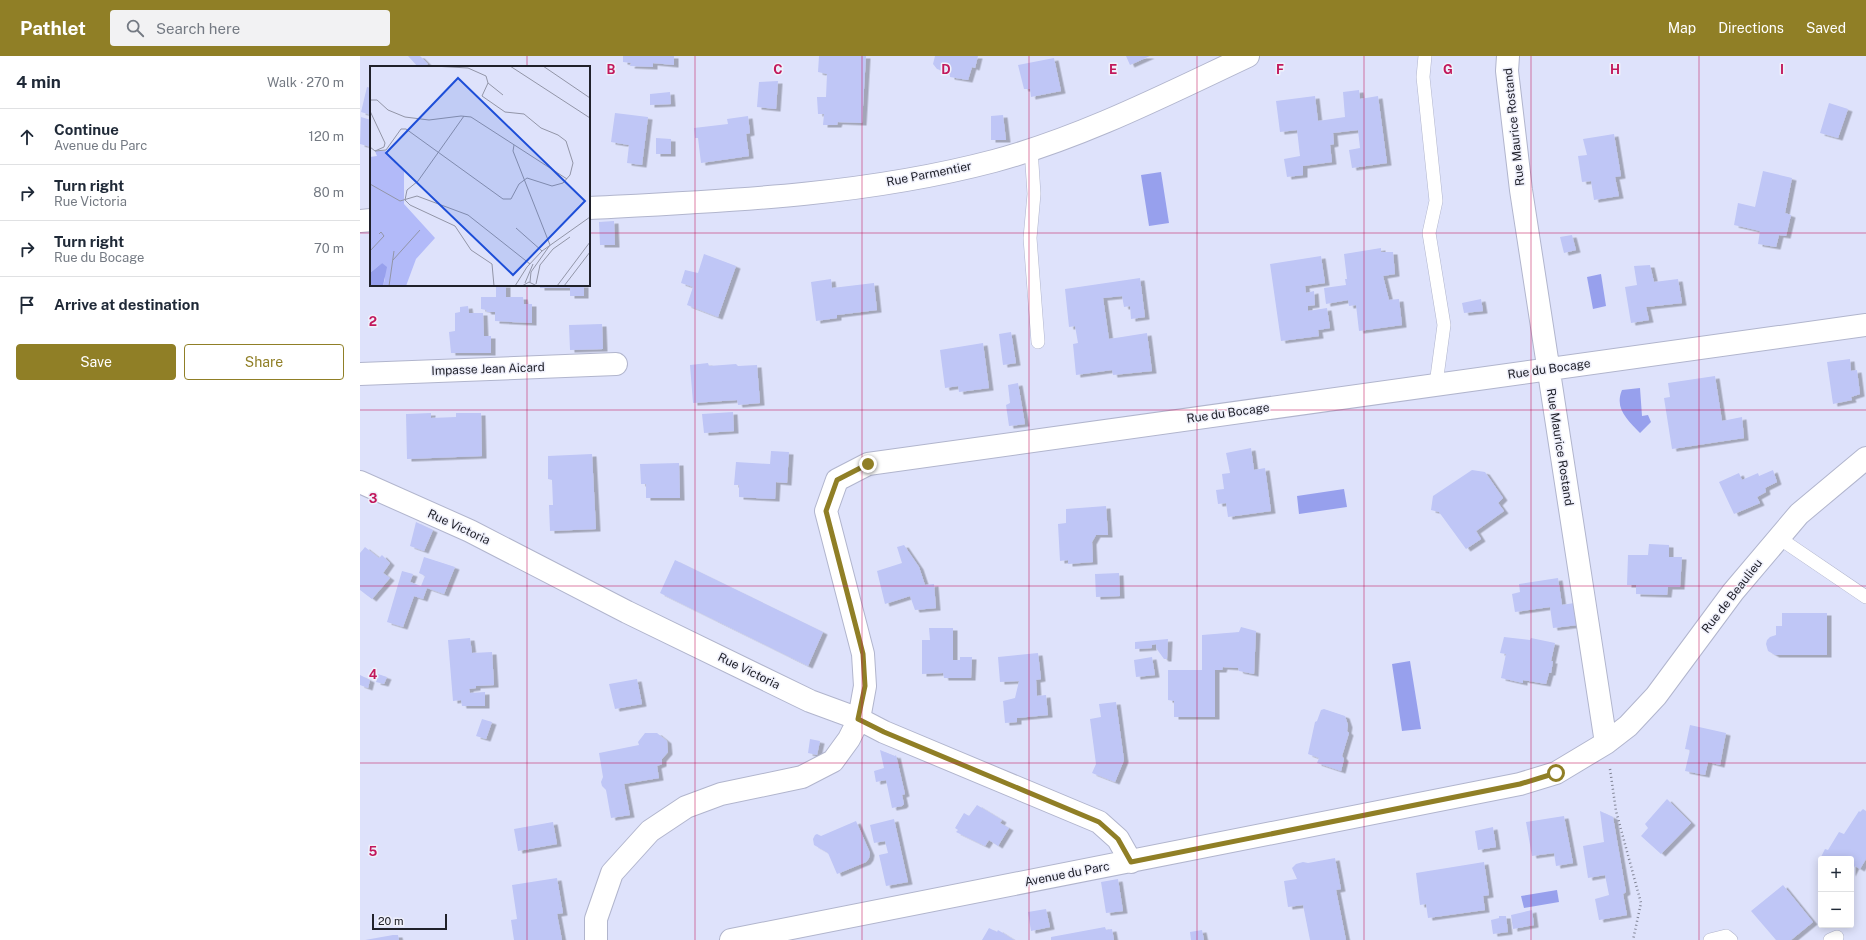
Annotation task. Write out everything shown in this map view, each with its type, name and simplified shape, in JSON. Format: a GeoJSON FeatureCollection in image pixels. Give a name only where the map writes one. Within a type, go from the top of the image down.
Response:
{"type":"FeatureCollection","features":[{"type":"Feature","properties":{"kind":"street","name":"Rue Parmentier"},"geometry":{"type":"LineString","coordinates":[[590,208],[762,199],[846,189],[927,176],[995,161],[1069,137],[1126,114],[1248,56]]}},
{"type":"Feature","properties":{"kind":"street","name":"Rue Maurice Rostand"},"geometry":{"type":"LineString","coordinates":[[1508,56],[1507,71],[1521,190],[1606,743]]}},
{"type":"Feature","properties":{"kind":"street"},"geometry":{"type":"LineString","coordinates":[[360,221],[370,220]]}},
{"type":"Feature","properties":{"kind":"street","name":"Rue du Bocage"},"geometry":{"type":"LineString","coordinates":[[596,940],[596,919],[612,873],[650,831],[686,807],[721,794],[802,777],[833,761],[849,739],[858,719],[865,686],[863,654],[826,511],[837,480],[868,464],[1866,325]]}},
{"type":"Feature","properties":{"kind":"street","name":"Impasse Jean Aicard"},"geometry":{"type":"LineString","coordinates":[[360,374],[616,364]]}},
{"type":"Feature","properties":{"kind":"street","name":"Rue de Beaulieu"},"geometry":{"type":"LineString","coordinates":[[1606,743],[1628,726],[1656,696],[1733,592],[1799,514],[1866,458]]}},
{"type":"Feature","properties":{"kind":"street","name":"Rue Victoria"},"geometry":{"type":"LineString","coordinates":[[360,482],[470,531],[627,612],[810,701],[858,719],[884,732],[1099,822],[1118,839],[1131,862]]}},
{"type":"Feature","properties":{"kind":"street","name":"Avenue du Parc"},"geometry":{"type":"LineString","coordinates":[[731,940],[1520,784],[1556,773],[1606,743]]}},
{"type":"Feature","properties":{"kind":"lane"},"geometry":{"type":"LineString","coordinates":[[1425,56],[1423,77],[1436,201],[1429,233],[1444,325],[1436,384]]}},
{"type":"Feature","properties":{"kind":"lane"},"geometry":{"type":"LineString","coordinates":[[1031,149],[1034,194],[1030,238],[1038,342]]}},
{"type":"Feature","properties":{"kind":"lane"},"geometry":{"type":"LineString","coordinates":[[1779,538],[1866,597]]}},
{"type":"Feature","properties":{"kind":"lane"},"geometry":{"type":"LineString","coordinates":[[1710,940],[1726,936],[1731,940]]}},
{"type":"Feature","properties":{"kind":"path"},"geometry":{"type":"LineString","coordinates":[[1606,743],[1616,811],[1641,903],[1633,940]]}},
{"type":"Feature","properties":{"kind":"water"},"geometry":{"type":"Polygon","coordinates":[[[1161,172],[1169,223],[1149,226],[1141,175],[1161,172]]]}},
{"type":"Feature","properties":{"kind":"water"},"geometry":{"type":"Polygon","coordinates":[[[1601,274],[1606,306],[1593,309],[1587,277],[1601,274]]]}},
{"type":"Feature","properties":{"kind":"water"},"geometry":{"type":"Polygon","coordinates":[[[1640,388],[1642,416],[1648,415],[1651,422],[1640,433],[1627,419],[1621,409],[1620,397],[1622,390],[1640,388]]]}},
{"type":"Feature","properties":{"kind":"water"},"geometry":{"type":"Polygon","coordinates":[[[1344,489],[1347,507],[1299,514],[1297,496],[1344,489]]]}},
{"type":"Feature","properties":{"kind":"water"},"geometry":{"type":"Polygon","coordinates":[[[1410,661],[1421,729],[1402,731],[1392,664],[1410,661]]]}},
{"type":"Feature","properties":{"kind":"water"},"geometry":{"type":"Polygon","coordinates":[[[1557,890],[1559,902],[1524,908],[1521,896],[1557,890]]]}},
{"type":"Feature","properties":{"kind":"building"},"geometry":{"type":"Polygon","coordinates":[[[408,56],[420,56],[428,64],[425,66],[417,66],[408,56]]]}},
{"type":"Feature","properties":{"kind":"building"},"geometry":{"type":"Polygon","coordinates":[[[623,56],[674,56],[674,65],[653,63],[653,67],[630,66],[631,63],[623,62],[623,56]]]}},
{"type":"Feature","properties":{"kind":"building"},"geometry":{"type":"Polygon","coordinates":[[[819,56],[866,56],[862,123],[838,122],[837,125],[823,125],[824,114],[818,114],[817,97],[826,97],[827,74],[818,72],[819,56]]]}},
{"type":"Feature","properties":{"kind":"building"},"geometry":{"type":"Polygon","coordinates":[[[935,56],[978,56],[975,68],[972,67],[968,80],[950,77],[950,73],[937,69],[933,64],[935,56]]]}},
{"type":"Feature","properties":{"kind":"building"},"geometry":{"type":"Polygon","coordinates":[[[1126,56],[1150,56],[1130,65],[1126,56]]]}},
{"type":"Feature","properties":{"kind":"building"},"geometry":{"type":"Polygon","coordinates":[[[1054,58],[1061,91],[1031,97],[1030,89],[1024,89],[1018,65],[1054,58]]]}},
{"type":"Feature","properties":{"kind":"building"},"geometry":{"type":"Polygon","coordinates":[[[778,81],[776,109],[757,107],[759,82],[778,81]]]}},
{"type":"Feature","properties":{"kind":"building"},"geometry":{"type":"Polygon","coordinates":[[[367,87],[370,88],[370,115],[361,112],[367,87]]]}},
{"type":"Feature","properties":{"kind":"building"},"geometry":{"type":"Polygon","coordinates":[[[1359,90],[1360,99],[1378,96],[1387,163],[1352,168],[1349,150],[1360,148],[1358,130],[1333,133],[1334,144],[1330,145],[1332,162],[1303,166],[1303,175],[1287,177],[1284,159],[1300,156],[1297,130],[1280,132],[1276,101],[1315,96],[1318,121],[1345,117],[1343,92],[1359,90]]]}},
{"type":"Feature","properties":{"kind":"building"},"geometry":{"type":"Polygon","coordinates":[[[670,92],[671,104],[650,105],[650,94],[670,92]]]}},
{"type":"Feature","properties":{"kind":"building"},"geometry":{"type":"Polygon","coordinates":[[[1829,103],[1848,109],[1838,138],[1820,133],[1829,103]]]}},
{"type":"Feature","properties":{"kind":"building"},"geometry":{"type":"Polygon","coordinates":[[[615,113],[648,117],[642,165],[627,163],[629,145],[611,142],[615,113]]]}},
{"type":"Feature","properties":{"kind":"building"},"geometry":{"type":"Polygon","coordinates":[[[1003,115],[1006,140],[991,140],[991,116],[1003,115]]]}},
{"type":"Feature","properties":{"kind":"building"},"geometry":{"type":"Polygon","coordinates":[[[748,116],[750,133],[746,134],[749,156],[701,163],[698,138],[695,138],[694,128],[728,124],[727,119],[748,116]]]}},
{"type":"Feature","properties":{"kind":"building"},"geometry":{"type":"Polygon","coordinates":[[[361,117],[370,120],[370,147],[360,144],[361,117]]]}},
{"type":"Feature","properties":{"kind":"building"},"geometry":{"type":"Polygon","coordinates":[[[1614,134],[1621,176],[1615,177],[1619,196],[1594,200],[1591,181],[1582,182],[1578,156],[1587,155],[1583,139],[1614,134]]]}},
{"type":"Feature","properties":{"kind":"building"},"geometry":{"type":"Polygon","coordinates":[[[656,138],[671,139],[671,154],[656,154],[656,138]]]}},
{"type":"Feature","properties":{"kind":"building"},"geometry":{"type":"Polygon","coordinates":[[[1763,171],[1792,178],[1785,213],[1791,215],[1786,236],[1779,235],[1776,247],[1758,244],[1760,231],[1734,225],[1738,203],[1755,207],[1763,171]]]}},
{"type":"Feature","properties":{"kind":"building"},"geometry":{"type":"Polygon","coordinates":[[[614,221],[615,245],[600,245],[599,222],[614,221]]]}},
{"type":"Feature","properties":{"kind":"building"},"geometry":{"type":"Polygon","coordinates":[[[1572,235],[1576,250],[1564,253],[1560,237],[1572,235]]]}},
{"type":"Feature","properties":{"kind":"building"},"geometry":{"type":"Polygon","coordinates":[[[1381,248],[1381,252],[1393,252],[1395,274],[1383,276],[1389,300],[1399,299],[1402,325],[1359,331],[1356,305],[1349,306],[1348,300],[1326,304],[1324,288],[1346,285],[1345,279],[1347,279],[1344,254],[1381,248]]]}},
{"type":"Feature","properties":{"kind":"building"},"geometry":{"type":"Polygon","coordinates":[[[704,254],[736,266],[718,317],[687,305],[693,287],[681,283],[685,270],[698,273],[704,254]]]}},
{"type":"Feature","properties":{"kind":"building"},"geometry":{"type":"Polygon","coordinates":[[[1321,256],[1325,283],[1305,286],[1306,293],[1314,291],[1315,305],[1308,306],[1308,311],[1327,308],[1330,328],[1318,330],[1319,336],[1281,341],[1270,264],[1321,256]]]}},
{"type":"Feature","properties":{"kind":"building"},"geometry":{"type":"Polygon","coordinates":[[[1650,265],[1654,282],[1678,279],[1682,303],[1646,307],[1649,320],[1631,323],[1625,287],[1637,285],[1634,266],[1650,265]]]}},
{"type":"Feature","properties":{"kind":"building"},"geometry":{"type":"Polygon","coordinates":[[[1140,278],[1145,317],[1131,319],[1130,306],[1124,307],[1122,296],[1103,298],[1109,339],[1147,333],[1152,371],[1113,375],[1112,370],[1076,375],[1073,344],[1078,343],[1075,326],[1069,327],[1065,289],[1140,278]]]}},
{"type":"Feature","properties":{"kind":"building"},"geometry":{"type":"Polygon","coordinates":[[[831,279],[832,288],[874,283],[877,310],[837,315],[837,318],[816,321],[811,282],[831,279]]]}},
{"type":"Feature","properties":{"kind":"building"},"geometry":{"type":"Polygon","coordinates":[[[496,286],[506,286],[506,297],[523,297],[524,304],[532,304],[532,323],[495,321],[495,312],[487,312],[486,310],[481,309],[481,297],[496,297],[496,286]]]}},
{"type":"Feature","properties":{"kind":"building"},"geometry":{"type":"Polygon","coordinates":[[[540,286],[584,286],[584,296],[570,296],[570,288],[540,288],[540,286]]]}},
{"type":"Feature","properties":{"kind":"building"},"geometry":{"type":"Polygon","coordinates":[[[1481,299],[1483,311],[1464,313],[1462,303],[1481,299]]]}},
{"type":"Feature","properties":{"kind":"building"},"geometry":{"type":"Polygon","coordinates":[[[468,306],[469,313],[483,313],[484,336],[491,336],[491,353],[451,353],[449,332],[455,331],[455,313],[460,312],[460,307],[468,306]]]}},
{"type":"Feature","properties":{"kind":"building"},"geometry":{"type":"Polygon","coordinates":[[[602,324],[603,349],[570,350],[569,325],[602,324]]]}},
{"type":"Feature","properties":{"kind":"building"},"geometry":{"type":"Polygon","coordinates":[[[1011,332],[1016,363],[1003,365],[999,334],[1011,332]]]}},
{"type":"Feature","properties":{"kind":"building"},"geometry":{"type":"Polygon","coordinates":[[[983,343],[989,388],[959,392],[958,386],[945,388],[940,350],[983,343]]]}},
{"type":"Feature","properties":{"kind":"building"},"geometry":{"type":"Polygon","coordinates":[[[1850,359],[1851,371],[1857,370],[1860,394],[1851,397],[1852,400],[1833,404],[1827,362],[1850,359]]]}},
{"type":"Feature","properties":{"kind":"building"},"geometry":{"type":"Polygon","coordinates":[[[708,363],[709,366],[736,364],[738,366],[757,365],[760,403],[738,405],[737,400],[693,403],[690,365],[708,363]]]}},
{"type":"Feature","properties":{"kind":"building"},"geometry":{"type":"Polygon","coordinates":[[[1715,376],[1722,421],[1742,417],[1744,438],[1672,449],[1664,398],[1670,397],[1668,383],[1715,376]]]}},
{"type":"Feature","properties":{"kind":"building"},"geometry":{"type":"Polygon","coordinates":[[[1018,383],[1025,424],[1009,426],[1006,405],[1010,403],[1008,385],[1018,383]]]}},
{"type":"Feature","properties":{"kind":"building"},"geometry":{"type":"Polygon","coordinates":[[[733,412],[734,431],[704,433],[702,414],[733,412]]]}},
{"type":"Feature","properties":{"kind":"building"},"geometry":{"type":"Polygon","coordinates":[[[431,413],[431,418],[456,417],[456,413],[481,413],[482,456],[407,459],[406,414],[431,413]]]}},
{"type":"Feature","properties":{"kind":"building"},"geometry":{"type":"Polygon","coordinates":[[[1251,448],[1254,470],[1265,468],[1271,511],[1228,517],[1226,503],[1218,504],[1216,490],[1224,489],[1222,474],[1230,473],[1226,453],[1251,448]]]}},
{"type":"Feature","properties":{"kind":"building"},"geometry":{"type":"Polygon","coordinates":[[[771,451],[789,452],[787,483],[776,482],[775,499],[739,497],[739,485],[734,485],[736,462],[770,464],[771,451]]]}},
{"type":"Feature","properties":{"kind":"building"},"geometry":{"type":"Polygon","coordinates":[[[592,454],[596,529],[550,531],[549,505],[553,505],[552,480],[548,479],[548,456],[592,454]]]}},
{"type":"Feature","properties":{"kind":"building"},"geometry":{"type":"Polygon","coordinates":[[[679,463],[680,498],[646,498],[646,484],[641,484],[640,464],[679,463]]]}},
{"type":"Feature","properties":{"kind":"building"},"geometry":{"type":"Polygon","coordinates":[[[1472,470],[1485,472],[1503,498],[1498,503],[1504,511],[1476,531],[1481,539],[1466,549],[1439,512],[1431,510],[1433,496],[1472,470]]]}},
{"type":"Feature","properties":{"kind":"building"},"geometry":{"type":"Polygon","coordinates":[[[1773,470],[1777,482],[1765,488],[1766,492],[1757,497],[1760,503],[1734,514],[1719,482],[1739,473],[1742,480],[1758,473],[1759,476],[1773,470]]]}},
{"type":"Feature","properties":{"kind":"building"},"geometry":{"type":"Polygon","coordinates":[[[1106,506],[1108,535],[1096,535],[1092,542],[1093,562],[1068,564],[1068,560],[1060,561],[1058,524],[1066,523],[1066,509],[1106,506]]]}},
{"type":"Feature","properties":{"kind":"building"},"geometry":{"type":"Polygon","coordinates":[[[416,522],[433,530],[424,551],[410,546],[416,522]]]}},
{"type":"Feature","properties":{"kind":"building"},"geometry":{"type":"Polygon","coordinates":[[[1649,544],[1669,545],[1669,557],[1682,557],[1680,587],[1668,587],[1667,595],[1636,594],[1636,585],[1627,585],[1628,555],[1648,555],[1649,544]]]}},
{"type":"Feature","properties":{"kind":"building"},"geometry":{"type":"Polygon","coordinates":[[[904,545],[919,567],[925,585],[934,584],[936,608],[915,610],[910,596],[885,604],[877,571],[902,563],[897,547],[904,545]]]}},
{"type":"Feature","properties":{"kind":"building"},"geometry":{"type":"Polygon","coordinates":[[[365,547],[379,558],[382,555],[390,563],[383,573],[390,578],[372,599],[360,590],[360,553],[365,547]]]}},
{"type":"Feature","properties":{"kind":"building"},"geometry":{"type":"Polygon","coordinates":[[[424,557],[455,567],[444,594],[427,588],[423,599],[414,596],[403,627],[387,622],[402,571],[413,574],[410,582],[421,586],[425,576],[419,573],[424,557]]]}},
{"type":"Feature","properties":{"kind":"building"},"geometry":{"type":"Polygon","coordinates":[[[675,560],[823,632],[808,666],[660,593],[675,560]]]}},
{"type":"Feature","properties":{"kind":"building"},"geometry":{"type":"Polygon","coordinates":[[[1119,573],[1120,596],[1096,597],[1095,574],[1119,573]]]}},
{"type":"Feature","properties":{"kind":"building"},"geometry":{"type":"Polygon","coordinates":[[[1558,578],[1562,605],[1574,603],[1578,625],[1553,628],[1550,607],[1515,612],[1512,594],[1520,592],[1519,584],[1558,578]]]}},
{"type":"Feature","properties":{"kind":"building"},"geometry":{"type":"Polygon","coordinates":[[[1782,613],[1827,613],[1827,655],[1775,655],[1768,651],[1766,644],[1767,640],[1776,635],[1776,626],[1782,626],[1782,613]]]}},
{"type":"Feature","properties":{"kind":"building"},"geometry":{"type":"Polygon","coordinates":[[[1241,627],[1256,631],[1254,674],[1239,671],[1238,668],[1223,667],[1222,670],[1215,670],[1215,717],[1174,717],[1174,701],[1168,700],[1168,670],[1202,670],[1202,635],[1239,632],[1241,627]]]}},
{"type":"Feature","properties":{"kind":"building"},"geometry":{"type":"Polygon","coordinates":[[[929,628],[953,628],[953,660],[960,660],[960,657],[972,657],[971,678],[944,678],[943,673],[922,674],[922,640],[930,640],[929,628]]]}},
{"type":"Feature","properties":{"kind":"building"},"geometry":{"type":"Polygon","coordinates":[[[1504,637],[1530,640],[1531,638],[1555,643],[1551,661],[1553,661],[1551,673],[1549,673],[1546,684],[1523,680],[1523,683],[1501,678],[1506,654],[1500,653],[1504,637]]]}},
{"type":"Feature","properties":{"kind":"building"},"geometry":{"type":"Polygon","coordinates":[[[470,638],[472,653],[492,652],[494,685],[476,686],[476,688],[469,689],[470,693],[485,692],[485,706],[462,706],[461,700],[453,701],[448,640],[470,638]]]}},
{"type":"Feature","properties":{"kind":"building"},"geometry":{"type":"Polygon","coordinates":[[[1168,639],[1167,659],[1164,659],[1156,648],[1156,644],[1152,645],[1152,648],[1135,649],[1135,642],[1168,639]]]}},
{"type":"Feature","properties":{"kind":"building"},"geometry":{"type":"Polygon","coordinates":[[[1038,653],[1041,679],[1036,680],[1037,696],[1046,695],[1048,715],[1017,718],[1017,722],[1005,723],[1003,701],[1015,698],[1019,681],[1000,682],[998,657],[1038,653]]]}},
{"type":"Feature","properties":{"kind":"building"},"geometry":{"type":"Polygon","coordinates":[[[1152,657],[1155,675],[1136,677],[1134,660],[1152,657]]]}},
{"type":"Feature","properties":{"kind":"building"},"geometry":{"type":"Polygon","coordinates":[[[378,674],[387,677],[384,684],[376,682],[378,674]]]}},
{"type":"Feature","properties":{"kind":"building"},"geometry":{"type":"Polygon","coordinates":[[[360,675],[370,680],[368,688],[360,685],[360,675]]]}},
{"type":"Feature","properties":{"kind":"building"},"geometry":{"type":"Polygon","coordinates":[[[637,679],[642,704],[615,709],[609,684],[637,679]]]}},
{"type":"Feature","properties":{"kind":"building"},"geometry":{"type":"Polygon","coordinates":[[[1116,702],[1124,760],[1115,782],[1092,773],[1096,764],[1090,719],[1101,717],[1099,704],[1116,702]]]}},
{"type":"Feature","properties":{"kind":"building"},"geometry":{"type":"Polygon","coordinates":[[[1324,709],[1345,716],[1348,725],[1347,731],[1349,733],[1342,756],[1344,759],[1341,771],[1317,763],[1319,758],[1308,754],[1315,722],[1317,721],[1321,710],[1324,709]]]}},
{"type":"Feature","properties":{"kind":"building"},"geometry":{"type":"Polygon","coordinates":[[[482,719],[492,722],[486,739],[476,736],[482,719]]]}},
{"type":"Feature","properties":{"kind":"building"},"geometry":{"type":"Polygon","coordinates":[[[1690,725],[1726,733],[1720,765],[1708,762],[1705,775],[1685,771],[1690,750],[1685,749],[1690,725]]]}},
{"type":"Feature","properties":{"kind":"building"},"geometry":{"type":"Polygon","coordinates":[[[645,733],[657,733],[667,741],[668,752],[662,759],[662,764],[657,766],[659,778],[624,784],[630,815],[611,818],[606,790],[602,786],[601,782],[603,777],[599,753],[639,745],[638,742],[645,733]]]}},
{"type":"Feature","properties":{"kind":"building"},"geometry":{"type":"Polygon","coordinates":[[[810,739],[820,741],[817,755],[808,753],[810,739]]]}},
{"type":"Feature","properties":{"kind":"building"},"geometry":{"type":"Polygon","coordinates":[[[880,750],[895,756],[896,755],[905,794],[902,795],[904,804],[902,806],[892,808],[886,780],[876,782],[874,771],[884,768],[880,750]]]}},
{"type":"Feature","properties":{"kind":"building"},"geometry":{"type":"Polygon","coordinates":[[[1667,799],[1691,823],[1661,854],[1641,836],[1648,828],[1645,824],[1667,799]]]}},
{"type":"Feature","properties":{"kind":"building"},"geometry":{"type":"Polygon","coordinates":[[[977,805],[1002,820],[1000,823],[1009,828],[998,846],[989,840],[985,846],[956,832],[958,830],[955,828],[964,813],[969,816],[977,805]]]}},
{"type":"Feature","properties":{"kind":"building"},"geometry":{"type":"Polygon","coordinates":[[[1863,809],[1866,811],[1866,859],[1860,869],[1855,866],[1854,868],[1854,856],[1822,856],[1825,849],[1828,850],[1839,832],[1844,834],[1859,811],[1860,812],[1863,809]]]}},
{"type":"Feature","properties":{"kind":"building"},"geometry":{"type":"Polygon","coordinates":[[[1600,811],[1613,817],[1626,892],[1623,894],[1627,915],[1599,920],[1595,899],[1609,895],[1605,875],[1588,878],[1583,846],[1604,842],[1600,811]]]}},
{"type":"Feature","properties":{"kind":"building"},"geometry":{"type":"Polygon","coordinates":[[[1564,816],[1573,863],[1556,866],[1554,853],[1532,856],[1526,822],[1564,816]]]}},
{"type":"Feature","properties":{"kind":"building"},"geometry":{"type":"Polygon","coordinates":[[[894,819],[908,882],[886,886],[879,855],[888,853],[885,841],[874,843],[870,825],[894,819]]]}},
{"type":"Feature","properties":{"kind":"building"},"geometry":{"type":"Polygon","coordinates":[[[856,821],[870,853],[869,858],[866,862],[837,874],[828,853],[814,845],[813,839],[817,834],[821,836],[856,821]]]}},
{"type":"Feature","properties":{"kind":"building"},"geometry":{"type":"Polygon","coordinates":[[[553,822],[557,844],[518,851],[514,829],[553,822]]]}},
{"type":"Feature","properties":{"kind":"building"},"geometry":{"type":"Polygon","coordinates":[[[1493,827],[1496,847],[1478,850],[1475,831],[1493,827]]]}},
{"type":"Feature","properties":{"kind":"building"},"geometry":{"type":"Polygon","coordinates":[[[1335,858],[1341,889],[1336,890],[1346,940],[1310,940],[1303,905],[1288,907],[1284,881],[1297,879],[1292,868],[1296,864],[1335,858]]]}},
{"type":"Feature","properties":{"kind":"building"},"geometry":{"type":"Polygon","coordinates":[[[1484,862],[1489,895],[1483,896],[1485,910],[1428,918],[1426,904],[1420,905],[1416,873],[1484,862]]]}},
{"type":"Feature","properties":{"kind":"building"},"geometry":{"type":"Polygon","coordinates":[[[557,878],[563,913],[557,914],[562,940],[514,940],[511,920],[517,919],[512,885],[557,878]]]}},
{"type":"Feature","properties":{"kind":"building"},"geometry":{"type":"Polygon","coordinates":[[[1118,879],[1123,911],[1106,913],[1101,882],[1118,879]]]}},
{"type":"Feature","properties":{"kind":"building"},"geometry":{"type":"Polygon","coordinates":[[[1783,885],[1813,922],[1791,940],[1776,940],[1751,911],[1783,885]]]}},
{"type":"Feature","properties":{"kind":"building"},"geometry":{"type":"Polygon","coordinates":[[[1046,909],[1050,927],[1031,931],[1028,912],[1046,909]]]}},
{"type":"Feature","properties":{"kind":"building"},"geometry":{"type":"Polygon","coordinates":[[[1532,910],[1534,925],[1513,929],[1511,915],[1532,910]]]}},
{"type":"Feature","properties":{"kind":"building"},"geometry":{"type":"Polygon","coordinates":[[[1499,916],[1506,916],[1508,932],[1493,934],[1491,920],[1499,918],[1499,916]]]}},
{"type":"Feature","properties":{"kind":"building"},"geometry":{"type":"Polygon","coordinates":[[[1105,927],[1106,930],[1112,929],[1114,940],[1051,940],[1051,937],[1105,927]]]}},
{"type":"Feature","properties":{"kind":"building"},"geometry":{"type":"Polygon","coordinates":[[[989,928],[997,932],[998,930],[1014,940],[982,940],[989,928]]]}},
{"type":"Feature","properties":{"kind":"building"},"geometry":{"type":"Polygon","coordinates":[[[1202,930],[1204,940],[1191,940],[1190,932],[1202,930]]]}},
{"type":"Feature","properties":{"kind":"building"},"geometry":{"type":"Polygon","coordinates":[[[398,935],[399,940],[365,940],[398,935]]]}},
{"type":"Feature","properties":{"kind":"route"},"geometry":{"type":"LineString","coordinates":[[868,464],[837,480],[826,511],[863,654],[865,686],[858,719],[884,732],[1099,822],[1118,839],[1131,862],[1520,784],[1556,773]]}}]}
